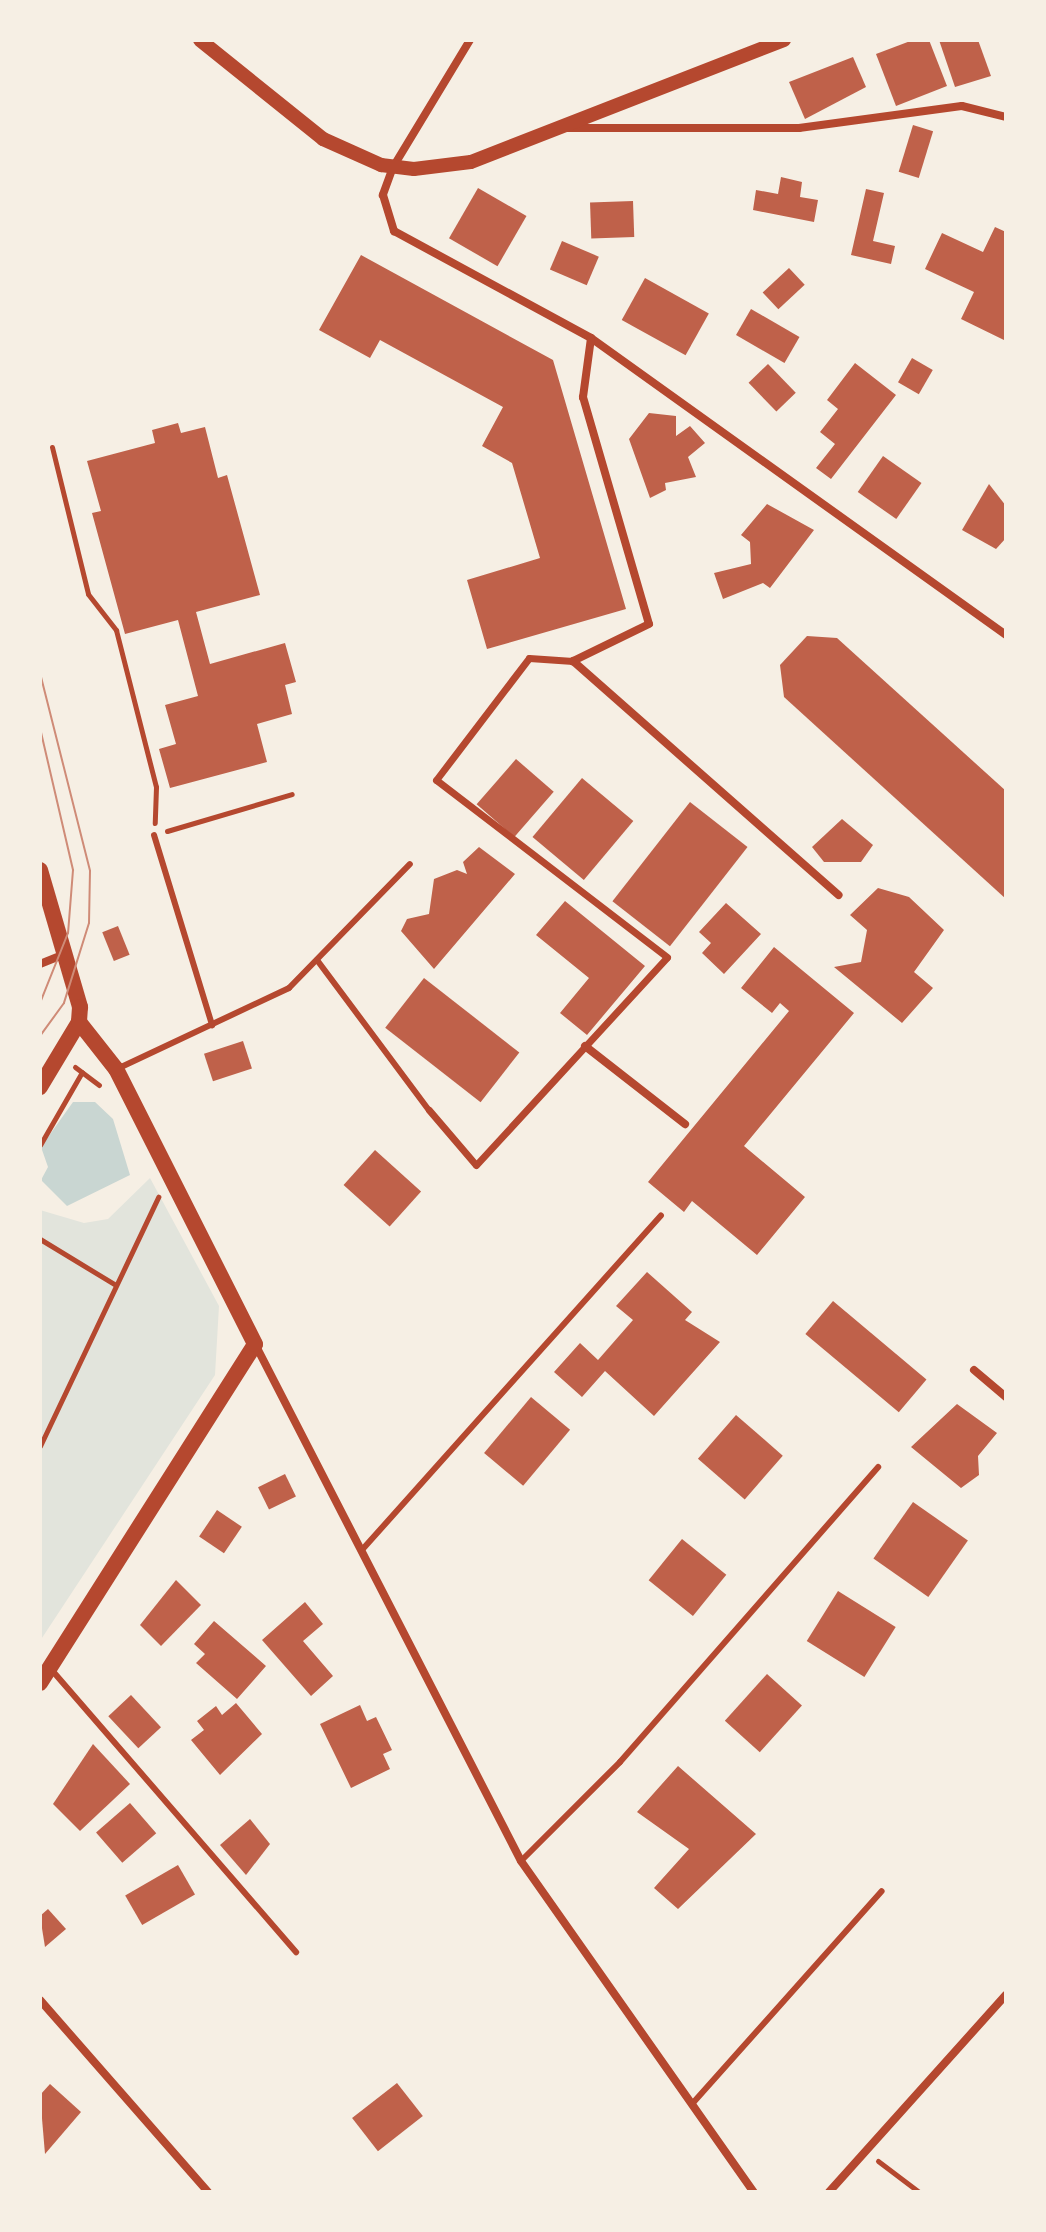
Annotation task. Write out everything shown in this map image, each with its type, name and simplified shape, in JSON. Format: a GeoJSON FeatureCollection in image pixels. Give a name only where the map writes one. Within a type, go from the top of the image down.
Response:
{"type":"FeatureCollection","features":[{"type":"Feature","properties":{"kind":"main road"},"geometry":{"type":"LineString","coordinates":[[40,870],[79,1022],[116,1069],[255,1344],[40,1683]]}},
{"type":"Feature","properties":{"kind":"main road"},"geometry":{"type":"LineString","coordinates":[[40,1087],[79,1022]]}},
{"type":"Feature","properties":{"kind":"street"},"geometry":{"type":"LineString","coordinates":[[200,40],[323,139],[393,167],[451,167],[560,128],[784,40]]}},
{"type":"Feature","properties":{"kind":"street"},"geometry":{"type":"LineString","coordinates":[[470,40],[393,167],[383,195],[394,231],[591,338],[1006,635]]}},
{"type":"Feature","properties":{"kind":"street"},"geometry":{"type":"LineString","coordinates":[[560,128],[799,128],[962,106],[1006,117]]}},
{"type":"Feature","properties":{"kind":"street"},"geometry":{"type":"LineString","coordinates":[[429,1110],[476,1165],[667,957],[436,780],[529,658],[573,661],[649,624],[583,397],[591,338]]}},
{"type":"Feature","properties":{"kind":"street"},"geometry":{"type":"LineString","coordinates":[[573,661],[838,895]]}},
{"type":"Feature","properties":{"kind":"street"},"geometry":{"type":"LineString","coordinates":[[40,964],[62,955]]}},
{"type":"Feature","properties":{"kind":"street"},"geometry":{"type":"LineString","coordinates":[[585,1046],[685,1124]]}},
{"type":"Feature","properties":{"kind":"street"},"geometry":{"type":"LineString","coordinates":[[255,1344],[521,1861],[754,2192]]}},
{"type":"Feature","properties":{"kind":"street"},"geometry":{"type":"LineString","coordinates":[[974,1370],[1006,1397]]}},
{"type":"Feature","properties":{"kind":"street"},"geometry":{"type":"LineString","coordinates":[[829,2192],[1006,1995]]}},
{"type":"Feature","properties":{"kind":"street"},"geometry":{"type":"LineString","coordinates":[[40,2000],[208,2192]]}},
{"type":"Feature","properties":{"kind":"lane"},"geometry":{"type":"LineString","coordinates":[[154,835],[212,1025]]}},
{"type":"Feature","properties":{"kind":"lane"},"geometry":{"type":"LineString","coordinates":[[116,1069],[289,988],[410,864]]}},
{"type":"Feature","properties":{"kind":"lane"},"geometry":{"type":"LineString","coordinates":[[317,960],[429,1110]]}},
{"type":"Feature","properties":{"kind":"lane"},"geometry":{"type":"LineString","coordinates":[[361,1551],[661,1216]]}},
{"type":"Feature","properties":{"kind":"lane"},"geometry":{"type":"LineString","coordinates":[[521,1861],[620,1762],[878,1467]]}},
{"type":"Feature","properties":{"kind":"lane"},"geometry":{"type":"LineString","coordinates":[[50,1668],[296,1952]]}},
{"type":"Feature","properties":{"kind":"lane"},"geometry":{"type":"LineString","coordinates":[[692,2104],[882,1891]]}},
{"type":"Feature","properties":{"kind":"path"},"geometry":{"type":"LineString","coordinates":[[52,447],[88,594],[116,630],[156,787],[154,835],[292,794]]}},
{"type":"Feature","properties":{"kind":"path"},"geometry":{"type":"LineString","coordinates":[[60,1056],[107,1095]]}},
{"type":"Feature","properties":{"kind":"path"},"geometry":{"type":"LineString","coordinates":[[40,1145],[82,1072]]}},
{"type":"Feature","properties":{"kind":"path"},"geometry":{"type":"LineString","coordinates":[[40,1446],[114,1284],[161,1191],[156,1180]]}},
{"type":"Feature","properties":{"kind":"path"},"geometry":{"type":"LineString","coordinates":[[40,1239],[114,1284]]}},
{"type":"Feature","properties":{"kind":"path"},"geometry":{"type":"LineString","coordinates":[[865,2151],[919,2192]]}},
{"type":"Feature","properties":{"kind":"shaded area"},"geometry":{"type":"Polygon","coordinates":[[[73,1102],[95,1102],[113,1119],[130,1175],[67,1206],[41,1180],[48,1167],[41,1147],[73,1102]]]}},
{"type":"Feature","properties":{"kind":"shaded area"},"geometry":{"type":"Polygon","coordinates":[[[150,1178],[219,1306],[215,1375],[40,1641],[40,1210],[84,1223],[108,1219],[150,1178]]]}},
{"type":"Feature","properties":{"kind":"building"},"geometry":{"type":"Polygon","coordinates":[[[913,40],[929,40],[947,86],[896,106],[876,54],[913,40]]]}},
{"type":"Feature","properties":{"kind":"building"},"geometry":{"type":"Polygon","coordinates":[[[939,40],[978,40],[991,76],[955,87],[939,40]]]}},
{"type":"Feature","properties":{"kind":"building"},"geometry":{"type":"Polygon","coordinates":[[[853,57],[866,87],[805,119],[789,82],[853,57]]]}},
{"type":"Feature","properties":{"kind":"building"},"geometry":{"type":"Polygon","coordinates":[[[913,125],[933,131],[919,178],[899,172],[913,125]]]}},
{"type":"Feature","properties":{"kind":"building"},"geometry":{"type":"Polygon","coordinates":[[[781,177],[802,182],[800,197],[818,200],[814,222],[753,210],[756,190],[778,194],[781,177]]]}},
{"type":"Feature","properties":{"kind":"building"},"geometry":{"type":"Polygon","coordinates":[[[478,188],[526,216],[497,266],[449,238],[478,188]]]}},
{"type":"Feature","properties":{"kind":"building"},"geometry":{"type":"Polygon","coordinates":[[[866,189],[884,193],[873,241],[895,246],[891,264],[851,255],[866,189]]]}},
{"type":"Feature","properties":{"kind":"building"},"geometry":{"type":"Polygon","coordinates":[[[633,201],[634,237],[591,238],[590,203],[633,201]]]}},
{"type":"Feature","properties":{"kind":"building"},"geometry":{"type":"Polygon","coordinates":[[[995,227],[1006,232],[1006,341],[961,319],[974,292],[925,269],[942,233],[983,252],[995,227]]]}},
{"type":"Feature","properties":{"kind":"building"},"geometry":{"type":"Polygon","coordinates":[[[562,241],[599,257],[587,285],[550,270],[562,241]]]}},
{"type":"Feature","properties":{"kind":"building"},"geometry":{"type":"Polygon","coordinates":[[[361,255],[553,360],[626,609],[487,649],[467,580],[540,558],[512,463],[482,446],[503,407],[380,340],[370,358],[319,330],[361,255]]]}},
{"type":"Feature","properties":{"kind":"building"},"geometry":{"type":"Polygon","coordinates":[[[789,268],[805,285],[778,309],[763,293],[789,268]]]}},
{"type":"Feature","properties":{"kind":"building"},"geometry":{"type":"Polygon","coordinates":[[[645,278],[709,313],[686,355],[622,320],[645,278]]]}},
{"type":"Feature","properties":{"kind":"building"},"geometry":{"type":"Polygon","coordinates":[[[751,309],[799,337],[784,363],[736,335],[751,309]]]}},
{"type":"Feature","properties":{"kind":"building"},"geometry":{"type":"Polygon","coordinates":[[[912,358],[933,370],[919,394],[898,382],[912,358]]]}},
{"type":"Feature","properties":{"kind":"building"},"geometry":{"type":"Polygon","coordinates":[[[855,363],[896,395],[831,479],[816,468],[835,444],[820,432],[838,409],[827,400],[855,363]]]}},
{"type":"Feature","properties":{"kind":"building"},"geometry":{"type":"Polygon","coordinates":[[[768,364],[796,393],[776,412],[749,383],[768,364]]]}},
{"type":"Feature","properties":{"kind":"building"},"geometry":{"type":"Polygon","coordinates":[[[649,413],[676,416],[676,436],[690,426],[705,443],[688,457],[696,477],[665,483],[666,490],[650,498],[629,439],[649,413]]]}},
{"type":"Feature","properties":{"kind":"building"},"geometry":{"type":"Polygon","coordinates":[[[178,423],[181,433],[205,427],[218,478],[227,475],[260,595],[196,612],[210,664],[285,643],[296,682],[285,685],[292,714],[257,724],[267,762],[170,788],[159,749],[176,744],[165,705],[198,696],[178,620],[125,634],[92,513],[101,511],[87,461],[155,443],[152,430],[178,423]]]}},
{"type":"Feature","properties":{"kind":"building"},"geometry":{"type":"Polygon","coordinates":[[[883,456],[922,483],[896,519],[858,492],[883,456]]]}},
{"type":"Feature","properties":{"kind":"building"},"geometry":{"type":"Polygon","coordinates":[[[989,484],[1006,506],[1006,538],[996,549],[962,530],[989,484]]]}},
{"type":"Feature","properties":{"kind":"building"},"geometry":{"type":"Polygon","coordinates":[[[767,504],[814,530],[770,588],[763,583],[723,599],[714,573],[751,564],[750,542],[741,535],[767,504]]]}},
{"type":"Feature","properties":{"kind":"building"},"geometry":{"type":"Polygon","coordinates":[[[807,636],[837,638],[1006,791],[1006,899],[784,697],[780,665],[807,636]]]}},
{"type":"Feature","properties":{"kind":"building"},"geometry":{"type":"Polygon","coordinates":[[[516,759],[554,792],[514,837],[477,804],[516,759]]]}},
{"type":"Feature","properties":{"kind":"building"},"geometry":{"type":"Polygon","coordinates":[[[582,778],[633,821],[584,880],[533,837],[582,778]]]}},
{"type":"Feature","properties":{"kind":"building"},"geometry":{"type":"Polygon","coordinates":[[[690,802],[748,847],[670,946],[612,901],[690,802]]]}},
{"type":"Feature","properties":{"kind":"building"},"geometry":{"type":"Polygon","coordinates":[[[842,819],[873,845],[861,862],[824,862],[812,847],[842,819]]]}},
{"type":"Feature","properties":{"kind":"building"},"geometry":{"type":"Polygon","coordinates":[[[479,847],[515,874],[434,969],[401,931],[407,919],[429,914],[434,879],[457,870],[467,874],[463,862],[479,847]]]}},
{"type":"Feature","properties":{"kind":"building"},"geometry":{"type":"Polygon","coordinates":[[[878,888],[909,897],[944,930],[914,972],[933,988],[902,1023],[834,967],[861,962],[867,930],[850,915],[878,888]]]}},
{"type":"Feature","properties":{"kind":"building"},"geometry":{"type":"Polygon","coordinates":[[[565,901],[645,966],[587,1035],[560,1013],[589,978],[536,935],[565,901]]]}},
{"type":"Feature","properties":{"kind":"building"},"geometry":{"type":"Polygon","coordinates":[[[726,903],[761,934],[724,974],[702,953],[711,943],[699,932],[726,903]]]}},
{"type":"Feature","properties":{"kind":"building"},"geometry":{"type":"Polygon","coordinates":[[[118,926],[130,955],[114,961],[102,932],[118,926]]]}},
{"type":"Feature","properties":{"kind":"building"},"geometry":{"type":"Polygon","coordinates":[[[774,947],[854,1013],[744,1146],[805,1197],[757,1255],[692,1201],[684,1212],[648,1182],[789,1011],[780,1003],[772,1013],[741,988],[774,947]]]}},
{"type":"Feature","properties":{"kind":"building"},"geometry":{"type":"Polygon","coordinates":[[[424,978],[519,1052],[481,1102],[385,1028],[424,978]]]}},
{"type":"Feature","properties":{"kind":"building"},"geometry":{"type":"Polygon","coordinates":[[[243,1041],[252,1069],[213,1081],[204,1054],[243,1041]]]}},
{"type":"Feature","properties":{"kind":"building"},"geometry":{"type":"Polygon","coordinates":[[[375,1150],[421,1191],[390,1226],[344,1185],[375,1150]]]}},
{"type":"Feature","properties":{"kind":"building"},"geometry":{"type":"Polygon","coordinates":[[[647,1272],[692,1312],[685,1320],[720,1342],[654,1416],[605,1371],[582,1397],[554,1372],[580,1343],[598,1360],[633,1320],[616,1306],[647,1272]]]}},
{"type":"Feature","properties":{"kind":"building"},"geometry":{"type":"Polygon","coordinates":[[[833,1301],[926,1379],[899,1412],[805,1334],[833,1301]]]}},
{"type":"Feature","properties":{"kind":"building"},"geometry":{"type":"Polygon","coordinates":[[[531,1397],[570,1430],[523,1486],[484,1453],[531,1397]]]}},
{"type":"Feature","properties":{"kind":"building"},"geometry":{"type":"Polygon","coordinates":[[[957,1404],[997,1433],[978,1456],[979,1475],[961,1488],[911,1447],[957,1404]]]}},
{"type":"Feature","properties":{"kind":"building"},"geometry":{"type":"Polygon","coordinates":[[[736,1415],[783,1456],[745,1499],[698,1459],[736,1415]]]}},
{"type":"Feature","properties":{"kind":"building"},"geometry":{"type":"Polygon","coordinates":[[[285,1474],[296,1496],[269,1510],[258,1487],[285,1474]]]}},
{"type":"Feature","properties":{"kind":"building"},"geometry":{"type":"Polygon","coordinates":[[[913,1502],[968,1540],[928,1597],[873,1559],[913,1502]]]}},
{"type":"Feature","properties":{"kind":"building"},"geometry":{"type":"Polygon","coordinates":[[[217,1510],[242,1527],[224,1553],[199,1537],[217,1510]]]}},
{"type":"Feature","properties":{"kind":"building"},"geometry":{"type":"Polygon","coordinates":[[[682,1539],[726,1575],[693,1616],[649,1580],[682,1539]]]}},
{"type":"Feature","properties":{"kind":"building"},"geometry":{"type":"Polygon","coordinates":[[[176,1580],[201,1605],[161,1646],[140,1625],[176,1580]]]}},
{"type":"Feature","properties":{"kind":"building"},"geometry":{"type":"Polygon","coordinates":[[[838,1591],[896,1627],[864,1677],[807,1641],[838,1591]]]}},
{"type":"Feature","properties":{"kind":"building"},"geometry":{"type":"Polygon","coordinates":[[[305,1602],[323,1624],[303,1641],[333,1676],[311,1696],[262,1640],[305,1602]]]}},
{"type":"Feature","properties":{"kind":"building"},"geometry":{"type":"Polygon","coordinates":[[[214,1621],[266,1666],[237,1699],[196,1663],[205,1654],[194,1644],[214,1621]]]}},
{"type":"Feature","properties":{"kind":"building"},"geometry":{"type":"Polygon","coordinates":[[[767,1674],[802,1705],[760,1752],[725,1721],[767,1674]]]}},
{"type":"Feature","properties":{"kind":"building"},"geometry":{"type":"Polygon","coordinates":[[[131,1695],[161,1727],[138,1748],[108,1716],[131,1695]]]}},
{"type":"Feature","properties":{"kind":"building"},"geometry":{"type":"Polygon","coordinates":[[[236,1703],[262,1734],[220,1775],[191,1740],[204,1730],[197,1721],[216,1706],[222,1715],[236,1703]]]}},
{"type":"Feature","properties":{"kind":"building"},"geometry":{"type":"Polygon","coordinates":[[[360,1705],[367,1721],[376,1717],[392,1750],[383,1754],[390,1769],[351,1788],[320,1724],[360,1705]]]}},
{"type":"Feature","properties":{"kind":"building"},"geometry":{"type":"Polygon","coordinates":[[[93,1744],[130,1784],[80,1831],[53,1804],[93,1744]]]}},
{"type":"Feature","properties":{"kind":"building"},"geometry":{"type":"Polygon","coordinates":[[[678,1766],[756,1834],[678,1909],[654,1888],[689,1849],[637,1812],[678,1766]]]}},
{"type":"Feature","properties":{"kind":"building"},"geometry":{"type":"Polygon","coordinates":[[[130,1803],[156,1833],[122,1863],[96,1833],[130,1803]]]}},
{"type":"Feature","properties":{"kind":"building"},"geometry":{"type":"Polygon","coordinates":[[[250,1819],[270,1844],[246,1875],[220,1845],[250,1819]]]}},
{"type":"Feature","properties":{"kind":"building"},"geometry":{"type":"Polygon","coordinates":[[[178,1865],[195,1894],[142,1925],[125,1896],[178,1865]]]}},
{"type":"Feature","properties":{"kind":"building"},"geometry":{"type":"Polygon","coordinates":[[[48,1909],[66,1929],[45,1947],[40,1916],[48,1909]]]}},
{"type":"Feature","properties":{"kind":"building"},"geometry":{"type":"Polygon","coordinates":[[[397,2083],[423,2116],[378,2151],[352,2118],[397,2083]]]}},
{"type":"Feature","properties":{"kind":"building"},"geometry":{"type":"Polygon","coordinates":[[[50,2084],[81,2112],[45,2154],[40,2095],[50,2084]]]}},
{"type":"Feature","properties":{"kind":"tram line"},"geometry":{"type":"LineString","coordinates":[[40,673],[90,871],[89,923],[64,1003],[40,1036]]}},
{"type":"Feature","properties":{"kind":"tram line"},"geometry":{"type":"LineString","coordinates":[[40,728],[73,870],[68,933],[40,1003]]}}]}
